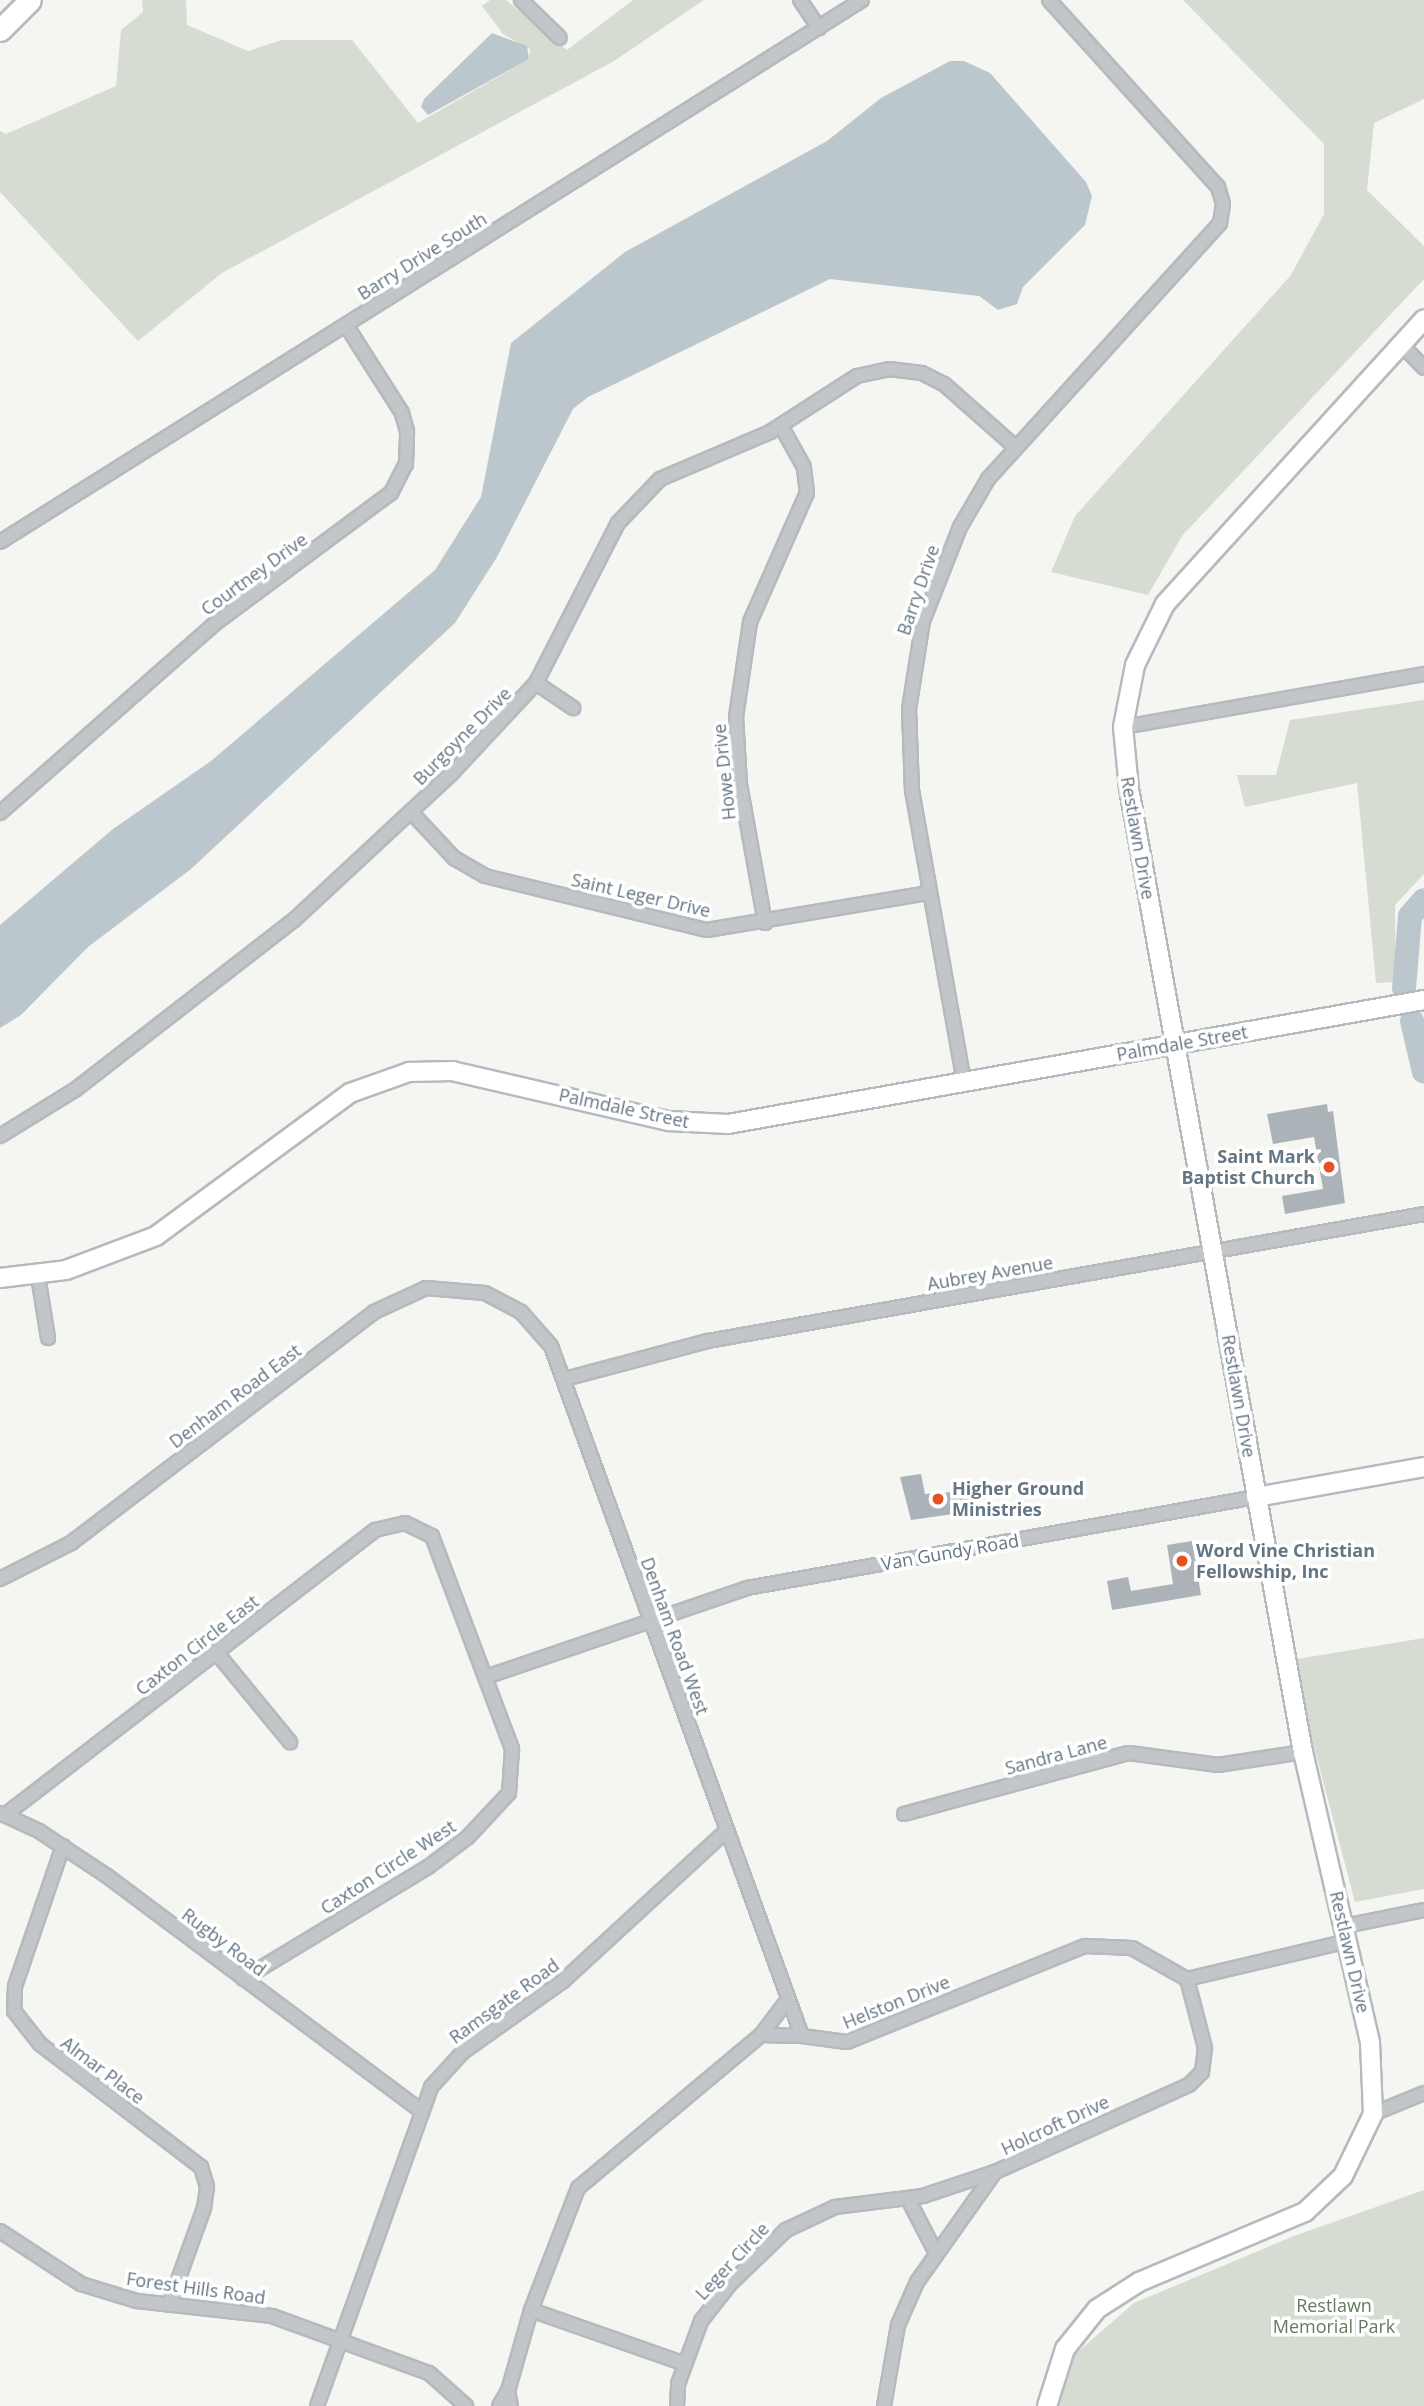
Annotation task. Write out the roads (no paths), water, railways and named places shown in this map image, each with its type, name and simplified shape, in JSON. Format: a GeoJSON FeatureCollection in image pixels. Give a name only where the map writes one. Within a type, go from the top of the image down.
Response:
{"type":"FeatureCollection","features":[{"type":"Feature","properties":{"kind":"main road"},"geometry":{"type":"LineString","coordinates":[[0,30],[30,0]]}},
{"type":"Feature","properties":{"kind":"street"},"geometry":{"type":"LineString","coordinates":[[521,0],[561,38]]}},
{"type":"Feature","properties":{"kind":"street"},"geometry":{"type":"LineString","coordinates":[[800,0],[819,28]]}},
{"type":"Feature","properties":{"kind":"street","name":"Barry Drive South"},"geometry":{"type":"LineString","coordinates":[[0,542],[862,0]]}},
{"type":"Feature","properties":{"kind":"street","name":"Barry Drive"},"geometry":{"type":"LineString","coordinates":[[964,1082],[929,893],[909,739],[917,645],[960,527],[1014,446],[1220,223],[1223,204],[1218,187],[1049,0]]}},
{"type":"Feature","properties":{"kind":"street","name":"Restlawn Drive"},"geometry":{"type":"LineString","coordinates":[[1047,2406],[1065,2349],[1097,2309],[1139,2282],[1305,2212],[1343,2176],[1373,2115],[1370,2042],[1303,1752],[1129,789],[1123,727],[1135,665],[1165,604],[1424,319]]}},
{"type":"Feature","properties":{"kind":"street","name":"Courtney Drive"},"geometry":{"type":"LineString","coordinates":[[0,813],[213,625],[382,502],[400,480],[408,448],[402,412],[346,325]]}},
{"type":"Feature","properties":{"kind":"street"},"geometry":{"type":"LineString","coordinates":[[1401,344],[1424,369]]}},
{"type":"Feature","properties":{"kind":"street","name":"Burgoyne Drive"},"geometry":{"type":"LineString","coordinates":[[0,1136],[76,1089],[295,919],[512,714],[536,683],[618,523],[638,496],[671,473],[781,426],[835,387],[868,372],[898,368],[944,384],[1014,446]]}},
{"type":"Feature","properties":{"kind":"street","name":"Howe Drive"},"geometry":{"type":"LineString","coordinates":[[765,923],[740,784],[736,717],[750,622],[807,493],[804,467],[781,426]]}},
{"type":"Feature","properties":{"kind":"street"},"geometry":{"type":"LineString","coordinates":[[1123,727],[1424,674]]}},
{"type":"Feature","properties":{"kind":"street"},"geometry":{"type":"LineString","coordinates":[[536,683],[573,708]]}},
{"type":"Feature","properties":{"kind":"street","name":"Saint Leger Drive"},"geometry":{"type":"LineString","coordinates":[[411,812],[454,858],[485,876],[707,930],[765,923],[929,893]]}},
{"type":"Feature","properties":{"kind":"street","name":"Palmdale Street"},"geometry":{"type":"LineString","coordinates":[[0,1278],[38,1276],[93,1263],[156,1236],[341,1099],[369,1083],[409,1072],[477,1075],[669,1121],[708,1125],[1424,1000]]}},
{"type":"Feature","properties":{"kind":"street","name":"Aubrey Avenue"},"geometry":{"type":"LineString","coordinates":[[565,1379],[708,1341],[1424,1214]]}},
{"type":"Feature","properties":{"kind":"street"},"geometry":{"type":"LineString","coordinates":[[38,1276],[48,1338]]}},
{"type":"Feature","properties":{"kind":"street","name":"Denham Road East"},"geometry":{"type":"LineString","coordinates":[[0,1579],[71,1543],[374,1312],[426,1288],[465,1288],[503,1301]]}},
{"type":"Feature","properties":{"kind":"street","name":"Denham Road West"},"geometry":{"type":"LineString","coordinates":[[503,1301],[537,1327],[565,1379],[786,2002]]}},
{"type":"Feature","properties":{"kind":"street","name":"Van Gundy Road"},"geometry":{"type":"LineString","coordinates":[[486,1677],[747,1588],[1424,1467]]}},
{"type":"Feature","properties":{"kind":"street","name":"Caxton Circle East"},"geometry":{"type":"LineString","coordinates":[[3,1814],[375,1530],[389,1524],[418,1527]]}},
{"type":"Feature","properties":{"kind":"street","name":"Caxton Circle West"},"geometry":{"type":"LineString","coordinates":[[243,1979],[428,1867],[502,1803],[515,1766],[442,1551],[418,1527]]}},
{"type":"Feature","properties":{"kind":"street"},"geometry":{"type":"LineString","coordinates":[[216,1652],[290,1742]]}},
{"type":"Feature","properties":{"kind":"street","name":"Sandra Lane"},"geometry":{"type":"LineString","coordinates":[[904,1814],[1129,1754],[1219,1765],[1303,1752]]}},
{"type":"Feature","properties":{"kind":"street","name":"Rugby Road"},"geometry":{"type":"LineString","coordinates":[[3,1814],[63,1846],[420,2110]]}},
{"type":"Feature","properties":{"kind":"street","name":"Ramsgate Road"},"geometry":{"type":"LineString","coordinates":[[317,2406],[420,2110],[431,2087],[463,2052],[563,1981],[726,1831]]}},
{"type":"Feature","properties":{"kind":"street","name":"Almar Place"},"geometry":{"type":"LineString","coordinates":[[63,1846],[15,1986],[14,2011],[40,2044],[201,2167],[207,2188],[204,2208],[169,2305]]}},
{"type":"Feature","properties":{"kind":"street"},"geometry":{"type":"LineString","coordinates":[[1187,1979],[1424,1910]]}},
{"type":"Feature","properties":{"kind":"street","name":"Helston Drive"},"geometry":{"type":"LineString","coordinates":[[761,2035],[802,2036],[847,2042],[1085,1946],[1132,1948],[1187,1979]]}},
{"type":"Feature","properties":{"kind":"street","name":"Holcroft Drive"},"geometry":{"type":"LineString","coordinates":[[884,2406],[898,2325],[935,2251],[995,2172],[1196,2080],[1205,2048],[1187,1979]]}},
{"type":"Feature","properties":{"kind":"street"},"geometry":{"type":"LineString","coordinates":[[499,2406],[508,2391],[531,2310],[569,2205],[590,2173],[664,2120],[761,2035],[786,2002],[802,2036]]}},
{"type":"Feature","properties":{"kind":"street"},"geometry":{"type":"LineString","coordinates":[[1373,2115],[1424,2094]]}},
{"type":"Feature","properties":{"kind":"street","name":"Leger Circle"},"geometry":{"type":"LineString","coordinates":[[677,2406],[685,2364],[709,2310],[786,2230],[835,2207],[908,2199],[995,2172]]}},
{"type":"Feature","properties":{"kind":"street"},"geometry":{"type":"LineString","coordinates":[[908,2199],[935,2251]]}},
{"type":"Feature","properties":{"kind":"street","name":"Forest Hills Road"},"geometry":{"type":"LineString","coordinates":[[0,2231],[82,2284],[169,2305],[272,2316],[429,2373],[466,2406]]}},
{"type":"Feature","properties":{"kind":"street"},"geometry":{"type":"LineString","coordinates":[[531,2310],[685,2364]]}},
{"type":"Feature","properties":{"kind":"street"},"geometry":{"type":"LineString","coordinates":[[508,2391],[511,2406]]}},
{"type":"Feature","properties":{"kind":"waterway"},"geometry":{"type":"LineString","coordinates":[[1404,988],[1410,916],[1424,900]]}},
{"type":"Feature","properties":{"kind":"waterway"},"geometry":{"type":"LineString","coordinates":[[1412,1021],[1424,1072]]}},
{"type":"Feature","properties":{"kind":"place","name":"Saint Mark Baptist Church"},"geometry":{"type":"Point","coordinates":[1329,1167]}},
{"type":"Feature","properties":{"kind":"place","name":"Higher Ground Ministries"},"geometry":{"type":"Point","coordinates":[938,1499]}},
{"type":"Feature","properties":{"kind":"place","name":"Word Vine Christian Fellowship, Inc"},"geometry":{"type":"Point","coordinates":[1182,1561]}},
{"type":"Feature","properties":{"kind":"park label","name":"Restlawn Memorial Park"},"geometry":{"type":"Point","coordinates":[1334,2316]}}]}
